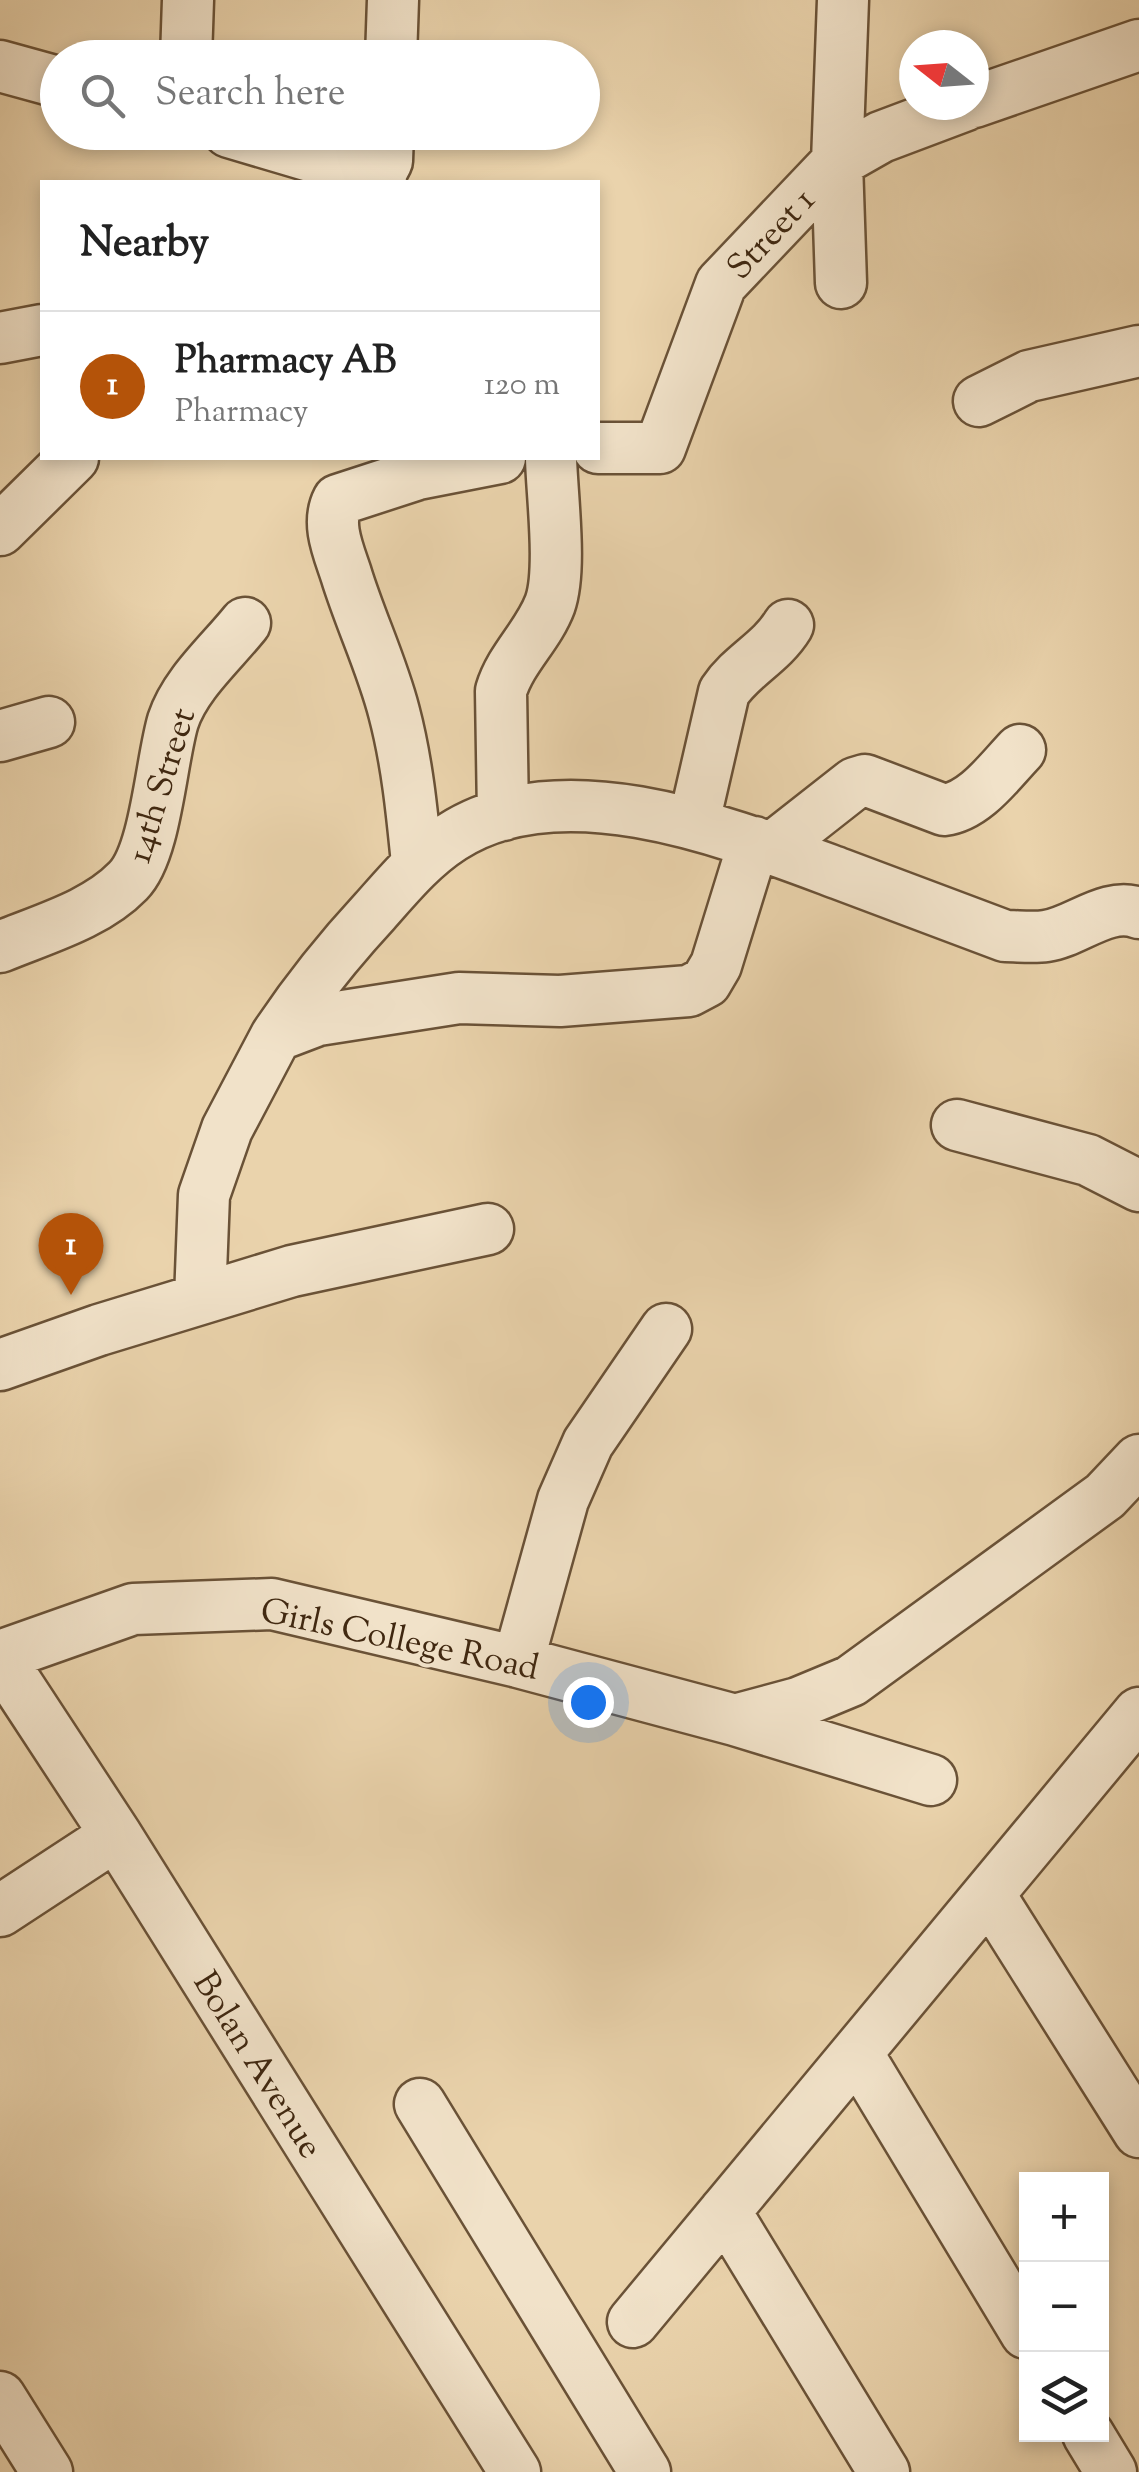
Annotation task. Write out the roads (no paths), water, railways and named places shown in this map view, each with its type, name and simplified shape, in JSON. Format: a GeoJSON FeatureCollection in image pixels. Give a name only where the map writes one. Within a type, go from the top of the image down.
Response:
{"type":"FeatureCollection","features":[{"type":"Feature","properties":{"kind":"street"},"geometry":{"type":"LineString","coordinates":[[187,40],[188,0]]}},
{"type":"Feature","properties":{"kind":"street"},"geometry":{"type":"LineString","coordinates":[[392,40],[394,0]]}},
{"type":"Feature","properties":{"kind":"street"},"geometry":{"type":"LineString","coordinates":[[841,283],[837,162],[843,0]]}},
{"type":"Feature","properties":{"kind":"street"},"geometry":{"type":"LineString","coordinates":[[989,97],[1139,46]]}},
{"type":"Feature","properties":{"kind":"street"},"geometry":{"type":"LineString","coordinates":[[0,66],[40,77]]}},
{"type":"Feature","properties":{"kind":"street","name":"Street 1"},"geometry":{"type":"LineString","coordinates":[[600,448],[655,450],[664,442],[721,284],[837,162],[881,137],[926,120]]}},
{"type":"Feature","properties":{"kind":"street"},"geometry":{"type":"LineString","coordinates":[[315,150],[382,164]]}},
{"type":"Feature","properties":{"kind":"street"},"geometry":{"type":"LineString","coordinates":[[0,338],[40,330]]}},
{"type":"Feature","properties":{"kind":"street"},"geometry":{"type":"LineString","coordinates":[[980,400],[1029,376],[1139,351]]}},
{"type":"Feature","properties":{"kind":"street"},"geometry":{"type":"LineString","coordinates":[[0,530],[70,460]]}},
{"type":"Feature","properties":{"kind":"street"},"geometry":{"type":"LineString","coordinates":[[417,863],[394,710],[348,580],[332,512],[338,500],[386,484],[490,460]]}},
{"type":"Feature","properties":{"kind":"street"},"geometry":{"type":"LineString","coordinates":[[503,815],[501,691],[507,672],[542,620],[555,581],[551,460]]}},
{"type":"Feature","properties":{"kind":"street","name":"14th Street"},"geometry":{"type":"LineString","coordinates":[[0,947],[87,911],[127,883],[138,870],[174,718],[190,689],[245,623]]}},
{"type":"Feature","properties":{"kind":"street"},"geometry":{"type":"LineString","coordinates":[[694,822],[724,692],[733,679],[777,643],[788,624]]}},
{"type":"Feature","properties":{"kind":"street"},"geometry":{"type":"LineString","coordinates":[[0,736],[49,722]]}},
{"type":"Feature","properties":{"kind":"street"},"geometry":{"type":"LineString","coordinates":[[276,1036],[318,1020],[459,998],[560,1001],[689,992],[706,982],[716,965],[762,845],[865,780],[944,810],[954,808],[966,803],[1020,750]]}},
{"type":"Feature","properties":{"kind":"street"},"geometry":{"type":"LineString","coordinates":[[200,1299],[204,1195],[226,1128],[276,1036],[316,976],[417,863],[454,836],[503,815],[560,806],[638,812],[694,822],[1005,936],[1048,936],[1094,917],[1132,910],[1139,914]]}},
{"type":"Feature","properties":{"kind":"street"},"geometry":{"type":"LineString","coordinates":[[958,1125],[1088,1160],[1139,1186]]}},
{"type":"Feature","properties":{"kind":"street"},"geometry":{"type":"LineString","coordinates":[[0,1365],[292,1271],[488,1229]]}},
{"type":"Feature","properties":{"kind":"street"},"geometry":{"type":"LineString","coordinates":[[518,1662],[563,1500],[588,1443],[666,1329]]}},
{"type":"Feature","properties":{"kind":"street","name":"Girls College Road"},"geometry":{"type":"LineString","coordinates":[[0,1657],[132,1608],[272,1604],[518,1662],[735,1720],[798,1704],[850,1681],[1105,1496],[1139,1460]]}},
{"type":"Feature","properties":{"kind":"street","name":"Bolan Avenue"},"geometry":{"type":"LineString","coordinates":[[0,1657],[116,1834],[515,2472]]}},
{"type":"Feature","properties":{"kind":"street"},"geometry":{"type":"LineString","coordinates":[[633,2322],[1139,1713]]}},
{"type":"Feature","properties":{"kind":"street"},"geometry":{"type":"LineString","coordinates":[[735,1720],[931,1780]]}},
{"type":"Feature","properties":{"kind":"street"},"geometry":{"type":"LineString","coordinates":[[0,1911],[116,1834]]}},
{"type":"Feature","properties":{"kind":"street"},"geometry":{"type":"LineString","coordinates":[[989,1894],[1139,2132]]}},
{"type":"Feature","properties":{"kind":"street"},"geometry":{"type":"LineString","coordinates":[[857,2053],[1019,2320]]}},
{"type":"Feature","properties":{"kind":"street"},"geometry":{"type":"LineString","coordinates":[[420,2104],[645,2472]]}},
{"type":"Feature","properties":{"kind":"street"},"geometry":{"type":"LineString","coordinates":[[725,2211],[884,2472]]}},
{"type":"Feature","properties":{"kind":"street"},"geometry":{"type":"LineString","coordinates":[[0,2397],[48,2472]]}},
{"type":"Feature","properties":{"kind":"street"},"geometry":{"type":"LineString","coordinates":[[1093,2442],[1111,2472]]}},
{"type":"Feature","properties":{"kind":"place","name":"Pharmacy AB"},"geometry":{"type":"Point","coordinates":[71,1295]}}]}
